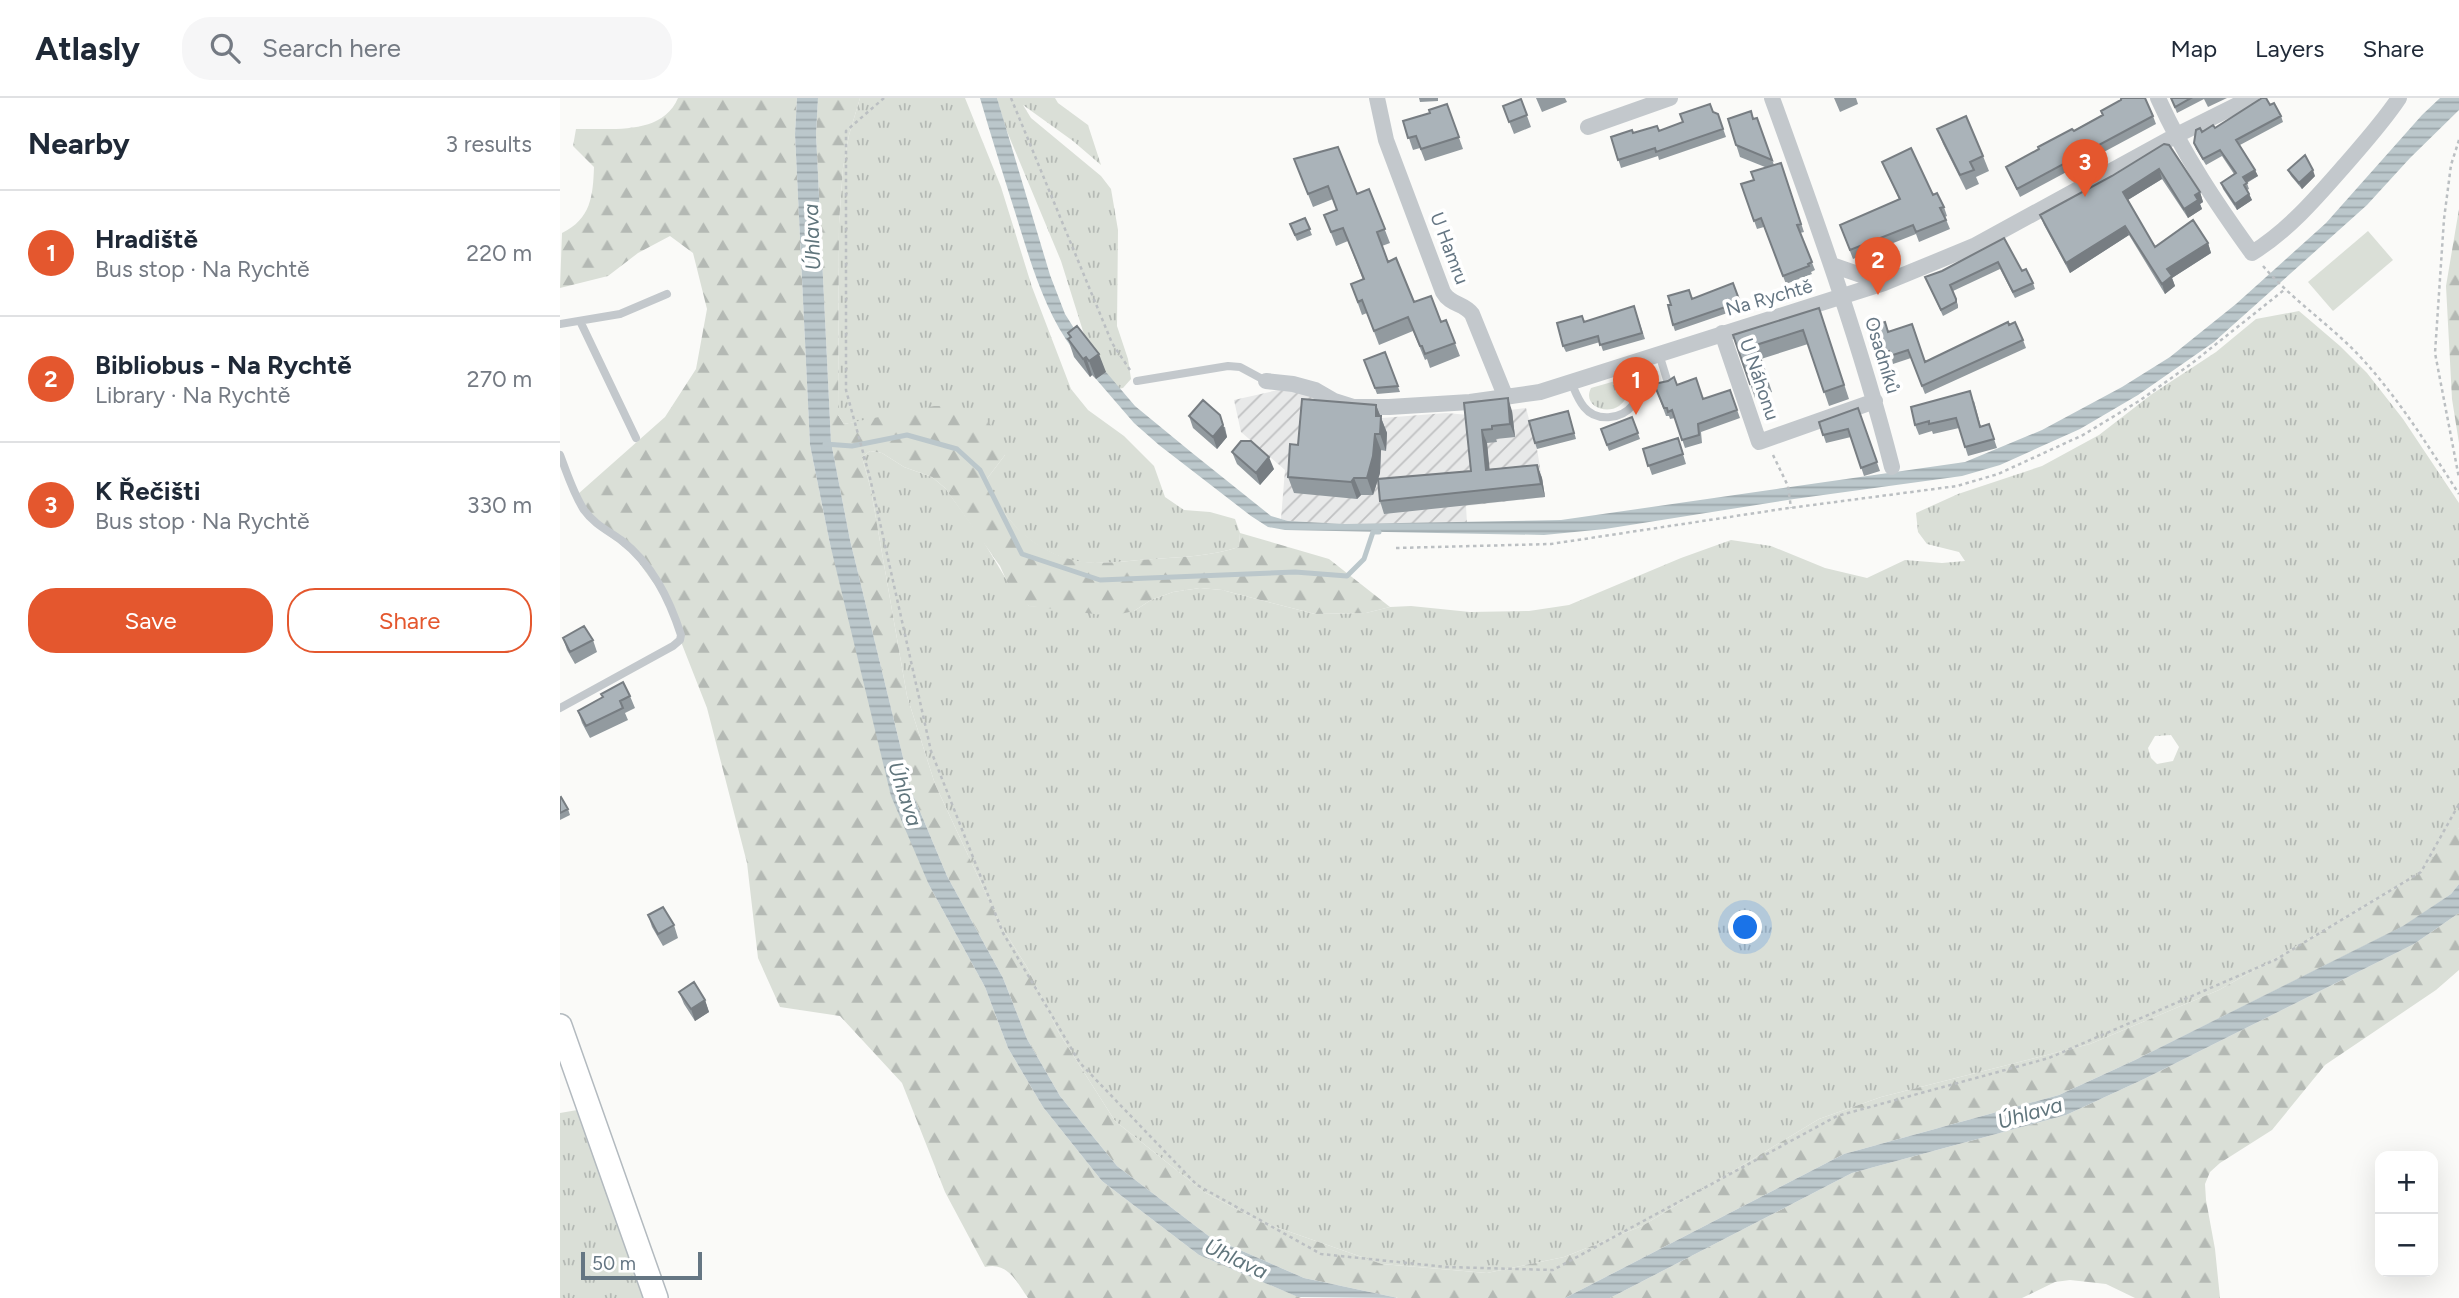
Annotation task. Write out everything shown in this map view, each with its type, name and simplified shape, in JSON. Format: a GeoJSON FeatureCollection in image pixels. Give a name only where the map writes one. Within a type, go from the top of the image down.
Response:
{"type":"FeatureCollection","features":[{"type":"Feature","properties":{"kind":"street","name":"U Hamru"},"geometry":{"type":"LineString","coordinates":[[1377,98],[1386,140],[1443,292],[1449,301],[1468,309],[1472,314],[1506,398]]}},
{"type":"Feature","properties":{"kind":"street"},"geometry":{"type":"LineString","coordinates":[[1588,127],[1670,98]]}},
{"type":"Feature","properties":{"kind":"street","name":"Osadníků"},"geometry":{"type":"LineString","coordinates":[[1772,98],[1843,297],[1892,467]]}},
{"type":"Feature","properties":{"kind":"street"},"geometry":{"type":"LineString","coordinates":[[2158,98],[2175,136],[2216,203],[2252,253],[2275,239],[2314,200],[2387,116],[2399,98]]}},
{"type":"Feature","properties":{"kind":"street","name":"Na Rychtě"},"geometry":{"type":"LineString","coordinates":[[1266,381],[1304,387],[1353,407],[1389,407],[1506,398],[1540,392],[1721,333],[1843,297],[1974,246],[2175,136],[2251,98]]}},
{"type":"Feature","properties":{"kind":"street"},"geometry":{"type":"LineString","coordinates":[[1832,265],[1884,283]]}},
{"type":"Feature","properties":{"kind":"street","name":"U Náhonu"},"geometry":{"type":"LineString","coordinates":[[1721,333],[1759,442],[1875,401]]}},
{"type":"Feature","properties":{"kind":"street"},"geometry":{"type":"LineString","coordinates":[[560,1026],[656,1298]]}},
{"type":"Feature","properties":{"kind":"lane"},"geometry":{"type":"LineString","coordinates":[[560,324],[620,314],[667,294]]}},
{"type":"Feature","properties":{"kind":"lane"},"geometry":{"type":"LineString","coordinates":[[580,321],[636,438]]}},
{"type":"Feature","properties":{"kind":"lane"},"geometry":{"type":"LineString","coordinates":[[1571,382],[1586,409],[1593,415],[1603,418],[1619,416],[1632,407],[1653,356]]}},
{"type":"Feature","properties":{"kind":"lane"},"geometry":{"type":"LineString","coordinates":[[1653,356],[1668,383]]}},
{"type":"Feature","properties":{"kind":"lane"},"geometry":{"type":"LineString","coordinates":[[1137,380],[1228,366],[1240,367],[1266,381]]}},
{"type":"Feature","properties":{"kind":"lane"},"geometry":{"type":"LineString","coordinates":[[560,455],[585,511],[599,527],[621,541],[640,559],[663,588],[681,635],[680,640],[673,646],[560,708]]}},
{"type":"Feature","properties":{"kind":"path"},"geometry":{"type":"LineString","coordinates":[[884,98],[846,131],[846,390],[931,751],[1003,933],[1080,1063],[1197,1185],[1321,1254],[1446,1267],[1553,1270],[1837,1116],[2049,1058],[2275,960],[2421,872],[2459,804]]}},
{"type":"Feature","properties":{"kind":"path"},"geometry":{"type":"LineString","coordinates":[[1011,98],[1112,343],[1137,380]]}},
{"type":"Feature","properties":{"kind":"path"},"geometry":{"type":"LineString","coordinates":[[2459,141],[2451,164],[2444,219],[2435,353],[2459,478]]}},
{"type":"Feature","properties":{"kind":"path"},"geometry":{"type":"LineString","coordinates":[[2270,274],[2365,361],[2401,407],[2459,494]]}},
{"type":"Feature","properties":{"kind":"path"},"geometry":{"type":"LineString","coordinates":[[1396,548],[1551,544],[1957,486],[1998,474],[2083,435],[2192,364],[2284,289]]}},
{"type":"Feature","properties":{"kind":"path"},"geometry":{"type":"LineString","coordinates":[[1766,439],[1788,486],[1791,508]]}},
{"type":"Feature","properties":{"kind":"shaded area"},"geometry":{"type":"Polygon","coordinates":[[[1287,388],[1316,399],[1315,412],[1382,418],[1446,413],[1469,415],[1526,408],[1537,449],[1545,497],[1466,506],[1467,523],[1345,524],[1281,519],[1285,470],[1241,432],[1234,400],[1287,388]]]}},
{"type":"Feature","properties":{"kind":"green space"},"geometry":{"type":"Polygon","coordinates":[[[678,98],[797,98],[795,134],[810,445],[830,544],[929,885],[985,987],[1008,1048],[1043,1107],[1102,1181],[1199,1255],[1301,1298],[1028,1298],[1011,1274],[999,1267],[985,1267],[945,1192],[902,1083],[840,1016],[780,1007],[758,958],[747,863],[707,708],[663,596],[632,553],[599,529],[578,494],[665,417],[696,369],[707,309],[693,253],[670,236],[638,253],[608,276],[560,288],[562,233],[585,214],[593,188],[594,167],[573,146],[576,129],[619,129],[648,124],[660,119],[678,98]]]}},
{"type":"Feature","properties":{"kind":"green space"},"geometry":{"type":"Polygon","coordinates":[[[818,98],[860,98],[843,168],[839,224],[838,415],[844,424],[934,406],[958,406],[977,412],[999,433],[1005,455],[986,480],[1003,512],[1028,538],[1059,556],[1095,563],[1196,556],[1239,547],[1240,533],[1329,559],[1390,607],[1366,613],[1315,614],[1222,590],[1200,588],[1173,592],[1151,600],[1134,611],[1111,616],[1029,606],[1013,595],[1000,566],[945,488],[932,477],[904,467],[882,453],[870,451],[862,457],[871,490],[907,696],[935,784],[1001,926],[1027,967],[1059,1033],[1115,1121],[1204,1192],[1261,1222],[1382,1264],[1487,1273],[1564,1257],[1642,1226],[1819,1119],[1881,1097],[2090,1044],[2219,990],[2418,874],[2459,828],[2459,884],[2451,894],[2404,926],[2135,1060],[2059,1095],[1844,1154],[1565,1298],[1398,1298],[1304,1278],[1210,1237],[1117,1166],[1060,1096],[1027,1039],[1003,978],[947,876],[911,790],[850,540],[831,442],[816,134],[818,98]]]}},
{"type":"Feature","properties":{"kind":"green space"},"geometry":{"type":"Polygon","coordinates":[[[860,98],[965,98],[1001,187],[1032,287],[1071,389],[1088,410],[1124,436],[1154,466],[1165,497],[1184,510],[1210,512],[1235,519],[1240,533],[1239,547],[1196,556],[1109,563],[1076,561],[1059,556],[1028,538],[1015,526],[994,496],[986,480],[1005,455],[868,420],[844,424],[838,415],[839,224],[843,168],[860,98]]]}},
{"type":"Feature","properties":{"kind":"green space"},"geometry":{"type":"Polygon","coordinates":[[[997,98],[1055,98],[1088,125],[1101,165],[1023,105],[1031,118],[1101,176],[1111,189],[1118,230],[1117,326],[1128,359],[1131,379],[1123,388],[1109,391],[1098,379],[1061,261],[1006,129],[997,98]]]}},
{"type":"Feature","properties":{"kind":"green space"},"geometry":{"type":"Polygon","coordinates":[[[2459,209],[2459,443],[2452,399],[2446,286],[2459,209]]]}},
{"type":"Feature","properties":{"kind":"green space"},"geometry":{"type":"Polygon","coordinates":[[[2368,231],[2393,260],[2333,311],[2308,282],[2368,231]]]}},
{"type":"Feature","properties":{"kind":"green space"},"geometry":{"type":"Polygon","coordinates":[[[2299,311],[2340,346],[2367,373],[2403,419],[2459,503],[2459,828],[2456,833],[2418,874],[2219,990],[2090,1044],[1881,1097],[1819,1119],[1642,1226],[1564,1257],[1487,1273],[1382,1264],[1261,1222],[1204,1192],[1115,1121],[1059,1033],[1027,967],[1001,926],[935,784],[907,696],[871,490],[862,457],[870,451],[882,453],[904,467],[932,477],[945,488],[982,539],[1006,579],[1029,606],[1134,611],[1151,600],[1173,592],[1200,588],[1222,590],[1315,614],[1366,613],[1390,607],[1411,606],[1470,612],[1529,611],[1569,605],[1731,540],[1771,546],[1825,568],[1867,578],[1905,560],[1942,563],[1965,561],[1959,552],[1927,544],[1918,532],[1916,513],[1958,494],[2042,466],[2099,435],[2152,394],[2216,352],[2256,319],[2299,311]],[[2171,735],[2155,736],[2148,748],[2151,758],[2157,764],[2173,761],[2179,747],[2171,735]]]}},
{"type":"Feature","properties":{"kind":"green space"},"geometry":{"type":"Polygon","coordinates":[[[1636,375],[1627,396],[1619,406],[1608,410],[1592,404],[1589,394],[1591,388],[1636,375]]]}},
{"type":"Feature","properties":{"kind":"green space"},"geometry":{"type":"Polygon","coordinates":[[[2459,913],[2459,970],[2436,990],[2325,1065],[2272,1130],[2210,1172],[2205,1184],[2206,1200],[2220,1298],[2135,1298],[2106,1284],[2070,1280],[2055,1282],[2022,1298],[1610,1298],[1852,1173],[2066,1115],[2414,944],[2459,913]]]}},
{"type":"Feature","properties":{"kind":"green space"},"geometry":{"type":"Polygon","coordinates":[[[583,1109],[644,1298],[560,1298],[560,1113],[583,1109]]]}},
{"type":"Feature","properties":{"kind":"water","name":"Úhlava"},"geometry":{"type":"Polygon","coordinates":[[[797,98],[818,98],[816,134],[831,442],[850,540],[911,790],[947,876],[1003,978],[1027,1039],[1060,1096],[1117,1166],[1210,1237],[1304,1278],[1398,1298],[1298,1297],[1199,1255],[1102,1181],[1043,1107],[1008,1048],[985,987],[929,885],[891,796],[830,544],[810,445],[795,134],[797,98]]]}},
{"type":"Feature","properties":{"kind":"water"},"geometry":{"type":"Polygon","coordinates":[[[980,98],[997,98],[1050,275],[1065,314],[1084,344],[1074,351],[1054,319],[1039,284],[980,98]]]}},
{"type":"Feature","properties":{"kind":"water"},"geometry":{"type":"Polygon","coordinates":[[[2440,98],[2459,98],[2459,110],[2367,205],[2214,342],[2138,395],[2080,429],[2000,465],[1962,476],[1605,529],[1544,535],[1285,530],[1268,527],[1251,516],[1159,445],[1134,423],[1096,379],[1106,372],[1135,406],[1191,452],[1271,516],[1288,521],[1345,524],[1561,520],[1965,462],[2042,430],[2122,387],[2170,357],[2236,304],[2326,223],[2440,98]]]}},
{"type":"Feature","properties":{"kind":"water","name":"Úhlava"},"geometry":{"type":"Polygon","coordinates":[[[2459,884],[2459,913],[2414,944],[2144,1079],[2066,1115],[1852,1173],[1610,1298],[1565,1298],[1844,1154],[2059,1095],[2135,1060],[2403,926],[2451,894],[2459,884]]]}},
{"type":"Feature","properties":{"kind":"building"},"geometry":{"type":"Polygon","coordinates":[[[2122,98],[2145,98],[2153,116],[2017,189],[2006,167],[2039,149],[2038,147],[2103,115],[2101,111],[2122,98]]]}},
{"type":"Feature","properties":{"kind":"building"},"geometry":{"type":"Polygon","coordinates":[[[2171,98],[2191,98],[2175,107],[2171,98]]]}},
{"type":"Feature","properties":{"kind":"building"},"geometry":{"type":"Polygon","coordinates":[[[2266,98],[2270,105],[2274,103],[2281,116],[2236,140],[2255,170],[2243,177],[2249,194],[2235,204],[2221,183],[2236,173],[2220,150],[2203,159],[2194,143],[2196,130],[2200,128],[2202,132],[2213,125],[2215,128],[2266,98]]]}},
{"type":"Feature","properties":{"kind":"building"},"geometry":{"type":"Polygon","coordinates":[[[1521,99],[1527,115],[1509,122],[1503,106],[1521,99]]]}},
{"type":"Feature","properties":{"kind":"building"},"geometry":{"type":"Polygon","coordinates":[[[1447,104],[1459,137],[1421,149],[1416,136],[1408,138],[1403,121],[1430,113],[1429,110],[1447,104]]]}},
{"type":"Feature","properties":{"kind":"building"},"geometry":{"type":"Polygon","coordinates":[[[1710,104],[1713,112],[1718,114],[1723,129],[1656,152],[1655,148],[1618,160],[1611,137],[1657,126],[1659,131],[1683,122],[1680,114],[1710,104]]]}},
{"type":"Feature","properties":{"kind":"building"},"geometry":{"type":"Polygon","coordinates":[[[1751,111],[1753,119],[1757,118],[1772,160],[1736,145],[1728,119],[1751,111]]]}},
{"type":"Feature","properties":{"kind":"building"},"geometry":{"type":"Polygon","coordinates":[[[1966,116],[1983,156],[1970,162],[1974,170],[1960,175],[1937,129],[1966,116]]]}},
{"type":"Feature","properties":{"kind":"building"},"geometry":{"type":"Polygon","coordinates":[[[2164,144],[2169,145],[2200,192],[2195,195],[2198,200],[2184,209],[2159,169],[2123,192],[2155,247],[2193,220],[2208,243],[2167,269],[2172,276],[2162,284],[2125,226],[2066,263],[2040,215],[2164,144]]]}},
{"type":"Feature","properties":{"kind":"building"},"geometry":{"type":"Polygon","coordinates":[[[1338,147],[1357,194],[1369,189],[1385,229],[1377,232],[1388,262],[1396,258],[1414,302],[1431,296],[1441,322],[1446,320],[1455,343],[1425,354],[1408,317],[1374,331],[1362,300],[1358,302],[1351,284],[1364,279],[1343,228],[1331,232],[1324,215],[1337,210],[1328,186],[1308,194],[1294,159],[1338,147]]]}},
{"type":"Feature","properties":{"kind":"building"},"geometry":{"type":"Polygon","coordinates":[[[1911,148],[1933,195],[1937,193],[1944,207],[1940,208],[1946,220],[1916,232],[1913,225],[1850,250],[1840,225],[1900,199],[1882,162],[1911,148]]]}},
{"type":"Feature","properties":{"kind":"building"},"geometry":{"type":"Polygon","coordinates":[[[2305,155],[2313,170],[2299,183],[2288,170],[2305,155]]]}},
{"type":"Feature","properties":{"kind":"building"},"geometry":{"type":"Polygon","coordinates":[[[1781,163],[1801,224],[1797,225],[1812,262],[1809,266],[1783,276],[1761,218],[1754,221],[1741,184],[1754,180],[1751,172],[1781,163]]]}},
{"type":"Feature","properties":{"kind":"building"},"geometry":{"type":"Polygon","coordinates":[[[1305,218],[1310,229],[1295,235],[1290,224],[1305,218]]]}},
{"type":"Feature","properties":{"kind":"building"},"geometry":{"type":"Polygon","coordinates":[[[2004,238],[2022,271],[2026,269],[2033,283],[2013,292],[1998,262],[1950,285],[1956,302],[1941,310],[1925,277],[1942,271],[2004,238]]]}},
{"type":"Feature","properties":{"kind":"building"},"geometry":{"type":"Polygon","coordinates":[[[1733,283],[1740,302],[1673,325],[1668,296],[1689,290],[1692,299],[1733,283]]]}},
{"type":"Feature","properties":{"kind":"building"},"geometry":{"type":"Polygon","coordinates":[[[1634,306],[1642,333],[1600,345],[1598,336],[1563,346],[1557,323],[1582,316],[1584,322],[1634,306]]]}},
{"type":"Feature","properties":{"kind":"building"},"geometry":{"type":"Polygon","coordinates":[[[1819,308],[1844,385],[1824,392],[1803,330],[1756,345],[1767,378],[1750,384],[1733,335],[1819,308]]]}},
{"type":"Feature","properties":{"kind":"building"},"geometry":{"type":"Polygon","coordinates":[[[1885,322],[1888,332],[1912,324],[1925,362],[2008,322],[2009,325],[2015,322],[2023,340],[1922,386],[1908,350],[1890,356],[1889,351],[1878,355],[1868,327],[1885,322]]]}},
{"type":"Feature","properties":{"kind":"building"},"geometry":{"type":"Polygon","coordinates":[[[1077,326],[1099,354],[1089,361],[1086,357],[1083,359],[1068,339],[1071,337],[1068,333],[1077,326]]]}},
{"type":"Feature","properties":{"kind":"building"},"geometry":{"type":"Polygon","coordinates":[[[1385,352],[1398,386],[1375,388],[1364,360],[1385,352]]]}},
{"type":"Feature","properties":{"kind":"building"},"geometry":{"type":"Polygon","coordinates":[[[1674,377],[1677,385],[1696,378],[1703,399],[1730,390],[1737,410],[1698,424],[1699,435],[1682,440],[1672,410],[1668,412],[1667,408],[1664,408],[1654,384],[1674,377]]]}},
{"type":"Feature","properties":{"kind":"building"},"geometry":{"type":"Polygon","coordinates":[[[1970,391],[1980,427],[1989,424],[1994,439],[1965,447],[1956,418],[1915,425],[1911,407],[1970,391]]]}},
{"type":"Feature","properties":{"kind":"building"},"geometry":{"type":"Polygon","coordinates":[[[1508,398],[1510,424],[1482,430],[1486,470],[1537,465],[1541,484],[1380,501],[1378,479],[1471,471],[1464,403],[1508,398]]]}},
{"type":"Feature","properties":{"kind":"building"},"geometry":{"type":"Polygon","coordinates":[[[1302,399],[1376,405],[1376,416],[1381,416],[1380,434],[1375,434],[1367,478],[1354,478],[1351,482],[1288,477],[1290,444],[1298,445],[1302,399]]]}},
{"type":"Feature","properties":{"kind":"building"},"geometry":{"type":"Polygon","coordinates":[[[1203,400],[1220,415],[1223,425],[1213,437],[1189,416],[1203,400]]]}},
{"type":"Feature","properties":{"kind":"building"},"geometry":{"type":"Polygon","coordinates":[[[1858,408],[1877,462],[1861,468],[1848,429],[1823,435],[1819,422],[1858,408]]]}},
{"type":"Feature","properties":{"kind":"building"},"geometry":{"type":"Polygon","coordinates":[[[1568,411],[1574,433],[1535,443],[1529,421],[1568,411]]]}},
{"type":"Feature","properties":{"kind":"building"},"geometry":{"type":"Polygon","coordinates":[[[1632,417],[1638,433],[1607,445],[1601,429],[1632,417]]]}},
{"type":"Feature","properties":{"kind":"building"},"geometry":{"type":"Polygon","coordinates":[[[1678,438],[1683,454],[1648,466],[1643,449],[1678,438]]]}},
{"type":"Feature","properties":{"kind":"building"},"geometry":{"type":"Polygon","coordinates":[[[1241,441],[1251,441],[1269,457],[1256,473],[1232,452],[1241,441]]]}},
{"type":"Feature","properties":{"kind":"building"},"geometry":{"type":"Polygon","coordinates":[[[584,626],[593,640],[570,652],[563,638],[584,626]]]}},
{"type":"Feature","properties":{"kind":"building"},"geometry":{"type":"Polygon","coordinates":[[[623,682],[630,696],[620,701],[623,708],[586,726],[578,711],[623,682]]]}},
{"type":"Feature","properties":{"kind":"building"},"geometry":{"type":"Polygon","coordinates":[[[560,798],[568,809],[560,813],[560,798]]]}},
{"type":"Feature","properties":{"kind":"building"},"geometry":{"type":"Polygon","coordinates":[[[663,907],[674,925],[658,934],[648,915],[663,907]]]}},
{"type":"Feature","properties":{"kind":"building"},"geometry":{"type":"Polygon","coordinates":[[[694,982],[705,1000],[691,1009],[679,992],[694,982]]]}},
{"type":"Feature","properties":{"kind":"waterway"},"geometry":{"type":"LineString","coordinates":[[825,444],[852,446],[907,435],[957,449],[980,470],[1022,554],[1100,580],[1295,572],[1347,576],[1364,559],[1373,532],[1379,532]]}},
{"type":"Feature","properties":{"kind":"place","name":"K Řečišti"},"geometry":{"type":"Point","coordinates":[2085,197]}},
{"type":"Feature","properties":{"kind":"place","name":"Bibliobus - Na Rychtě"},"geometry":{"type":"Point","coordinates":[1878,295]}},
{"type":"Feature","properties":{"kind":"place","name":"Hradiště"},"geometry":{"type":"Point","coordinates":[1636,415]}}]}
